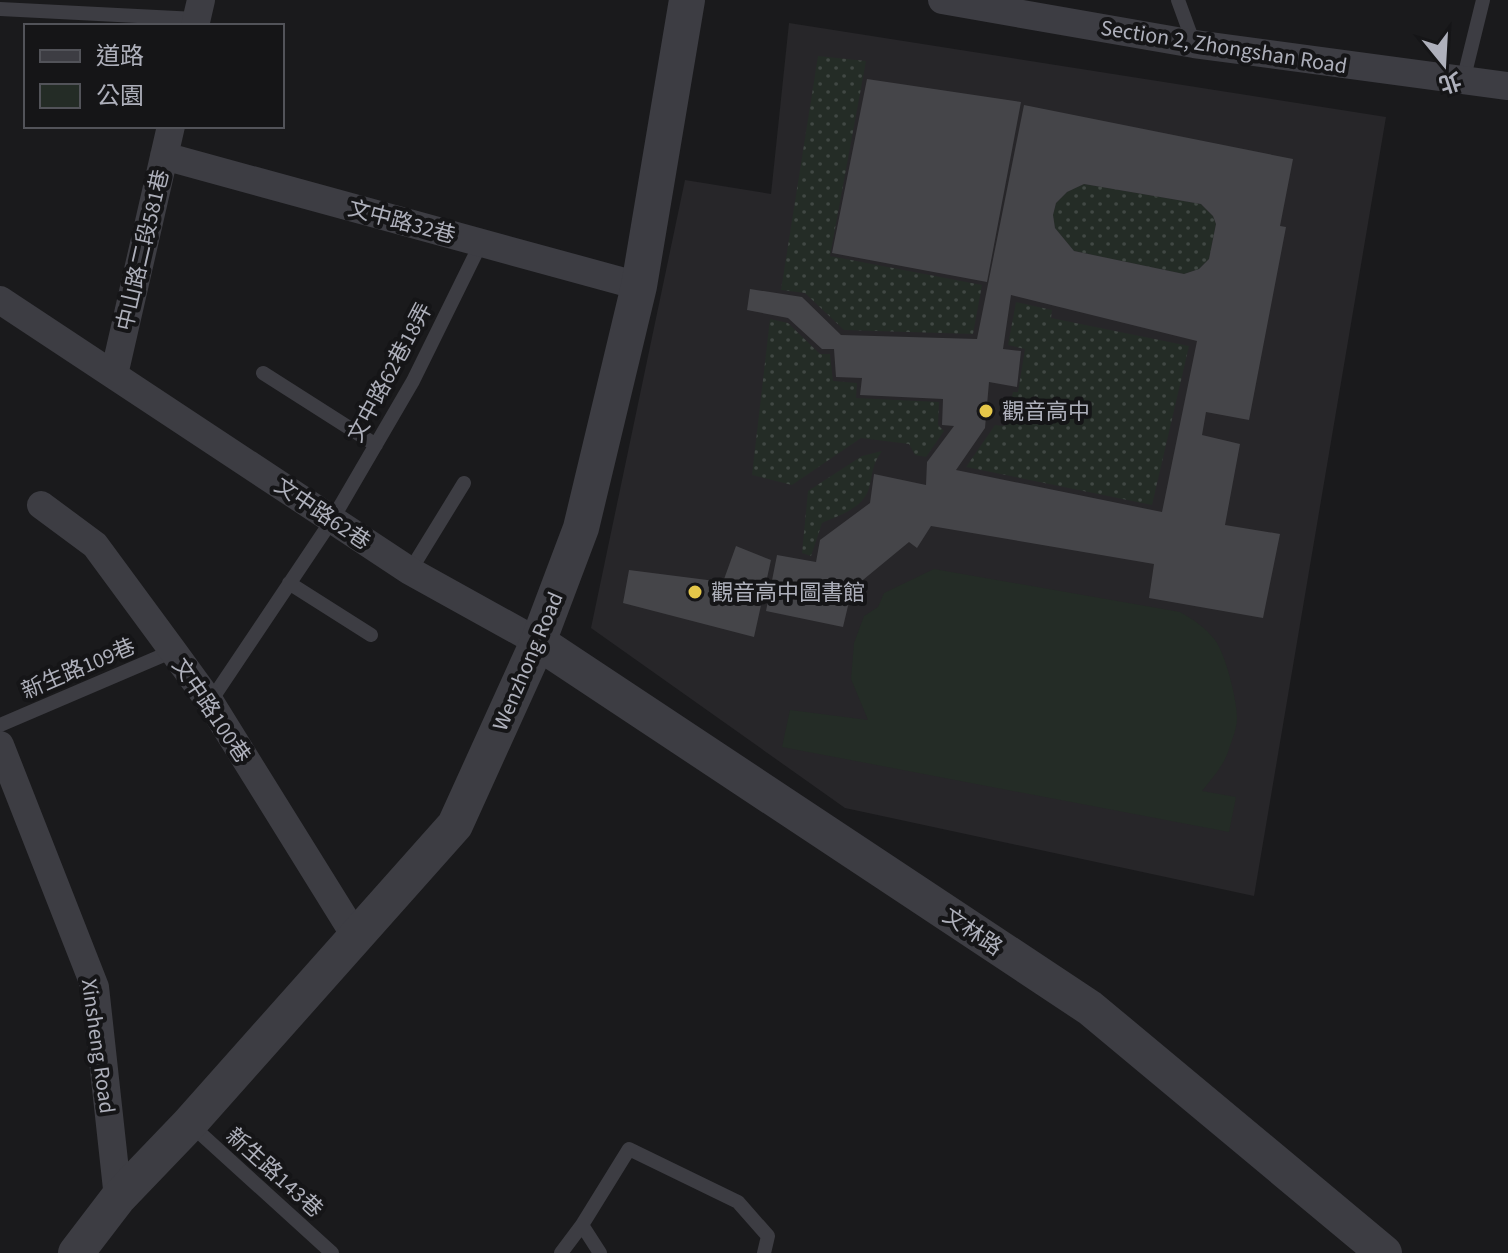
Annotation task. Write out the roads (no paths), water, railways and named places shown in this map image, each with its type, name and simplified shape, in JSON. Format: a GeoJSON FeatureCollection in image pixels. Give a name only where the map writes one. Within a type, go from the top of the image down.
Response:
{"type":"FeatureCollection","features":[{"type":"Feature","properties":{"kind":"street","name":"Wenzhong Road"},"geometry":{"type":"LineString","coordinates":[[118,1198],[189,1124],[455,825],[538,642],[581,528],[639,286],[687,0]]}},
{"type":"Feature","properties":{"kind":"street","name":"Section 2, Zhongshan Road"},"geometry":{"type":"LineString","coordinates":[[942,0],[1194,44],[1508,86]]}},
{"type":"Feature","properties":{"kind":"street","name":"中山路二段581巷"},"geometry":{"type":"LineString","coordinates":[[114,375],[171,128]]}},
{"type":"Feature","properties":{"kind":"street","name":"文中路32巷"},"geometry":{"type":"LineString","coordinates":[[164,156],[639,286]]}},
{"type":"Feature","properties":{"kind":"street","name":"文中路62巷"},"geometry":{"type":"LineString","coordinates":[[0,300],[410,571],[538,642]]}},
{"type":"Feature","properties":{"kind":"street","name":"文中路100巷"},"geometry":{"type":"LineString","coordinates":[[41,505],[95,545],[173,651],[210,702],[356,937]]}},
{"type":"Feature","properties":{"kind":"street","name":"文林路"},"geometry":{"type":"LineString","coordinates":[[538,642],[1090,1008],[1384,1253]]}},
{"type":"Feature","properties":{"kind":"street","name":"Xinsheng Road"},"geometry":{"type":"LineString","coordinates":[[0,745],[95,987],[118,1198]]}},
{"type":"Feature","properties":{"kind":"street"},"geometry":{"type":"LineString","coordinates":[[76,1253],[118,1198]]}},
{"type":"Feature","properties":{"kind":"lane"},"geometry":{"type":"LineString","coordinates":[[1178,0],[1194,44]]}},
{"type":"Feature","properties":{"kind":"lane"},"geometry":{"type":"LineString","coordinates":[[1463,81],[1483,0]]}},
{"type":"Feature","properties":{"kind":"lane"},"geometry":{"type":"LineString","coordinates":[[0,9],[197,15]]}},
{"type":"Feature","properties":{"kind":"lane","name":"文中路62巷18弄"},"geometry":{"type":"LineString","coordinates":[[210,702],[332,520],[413,381],[481,243]]}},
{"type":"Feature","properties":{"kind":"lane"},"geometry":{"type":"LineString","coordinates":[[263,373],[376,445]]}},
{"type":"Feature","properties":{"kind":"lane"},"geometry":{"type":"LineString","coordinates":[[410,571],[464,483]]}},
{"type":"Feature","properties":{"kind":"lane"},"geometry":{"type":"LineString","coordinates":[[289,583],[371,635]]}},
{"type":"Feature","properties":{"kind":"lane","name":"新生路109巷"},"geometry":{"type":"LineString","coordinates":[[0,725],[173,651]]}},
{"type":"Feature","properties":{"kind":"lane","name":"新生路143巷"},"geometry":{"type":"LineString","coordinates":[[189,1124],[332,1253]]}},
{"type":"Feature","properties":{"kind":"lane"},"geometry":{"type":"LineString","coordinates":[[561,1253],[629,1149],[738,1202],[768,1236],[764,1253]]}},
{"type":"Feature","properties":{"kind":"lane"},"geometry":{"type":"LineString","coordinates":[[582,1225],[600,1253]]}},
{"type":"Feature","properties":{"kind":"place","name":"觀音高中"},"geometry":{"type":"Point","coordinates":[986,411]}},
{"type":"Feature","properties":{"kind":"place","name":"觀音高中圖書館"},"geometry":{"type":"Point","coordinates":[695,592]}}]}
